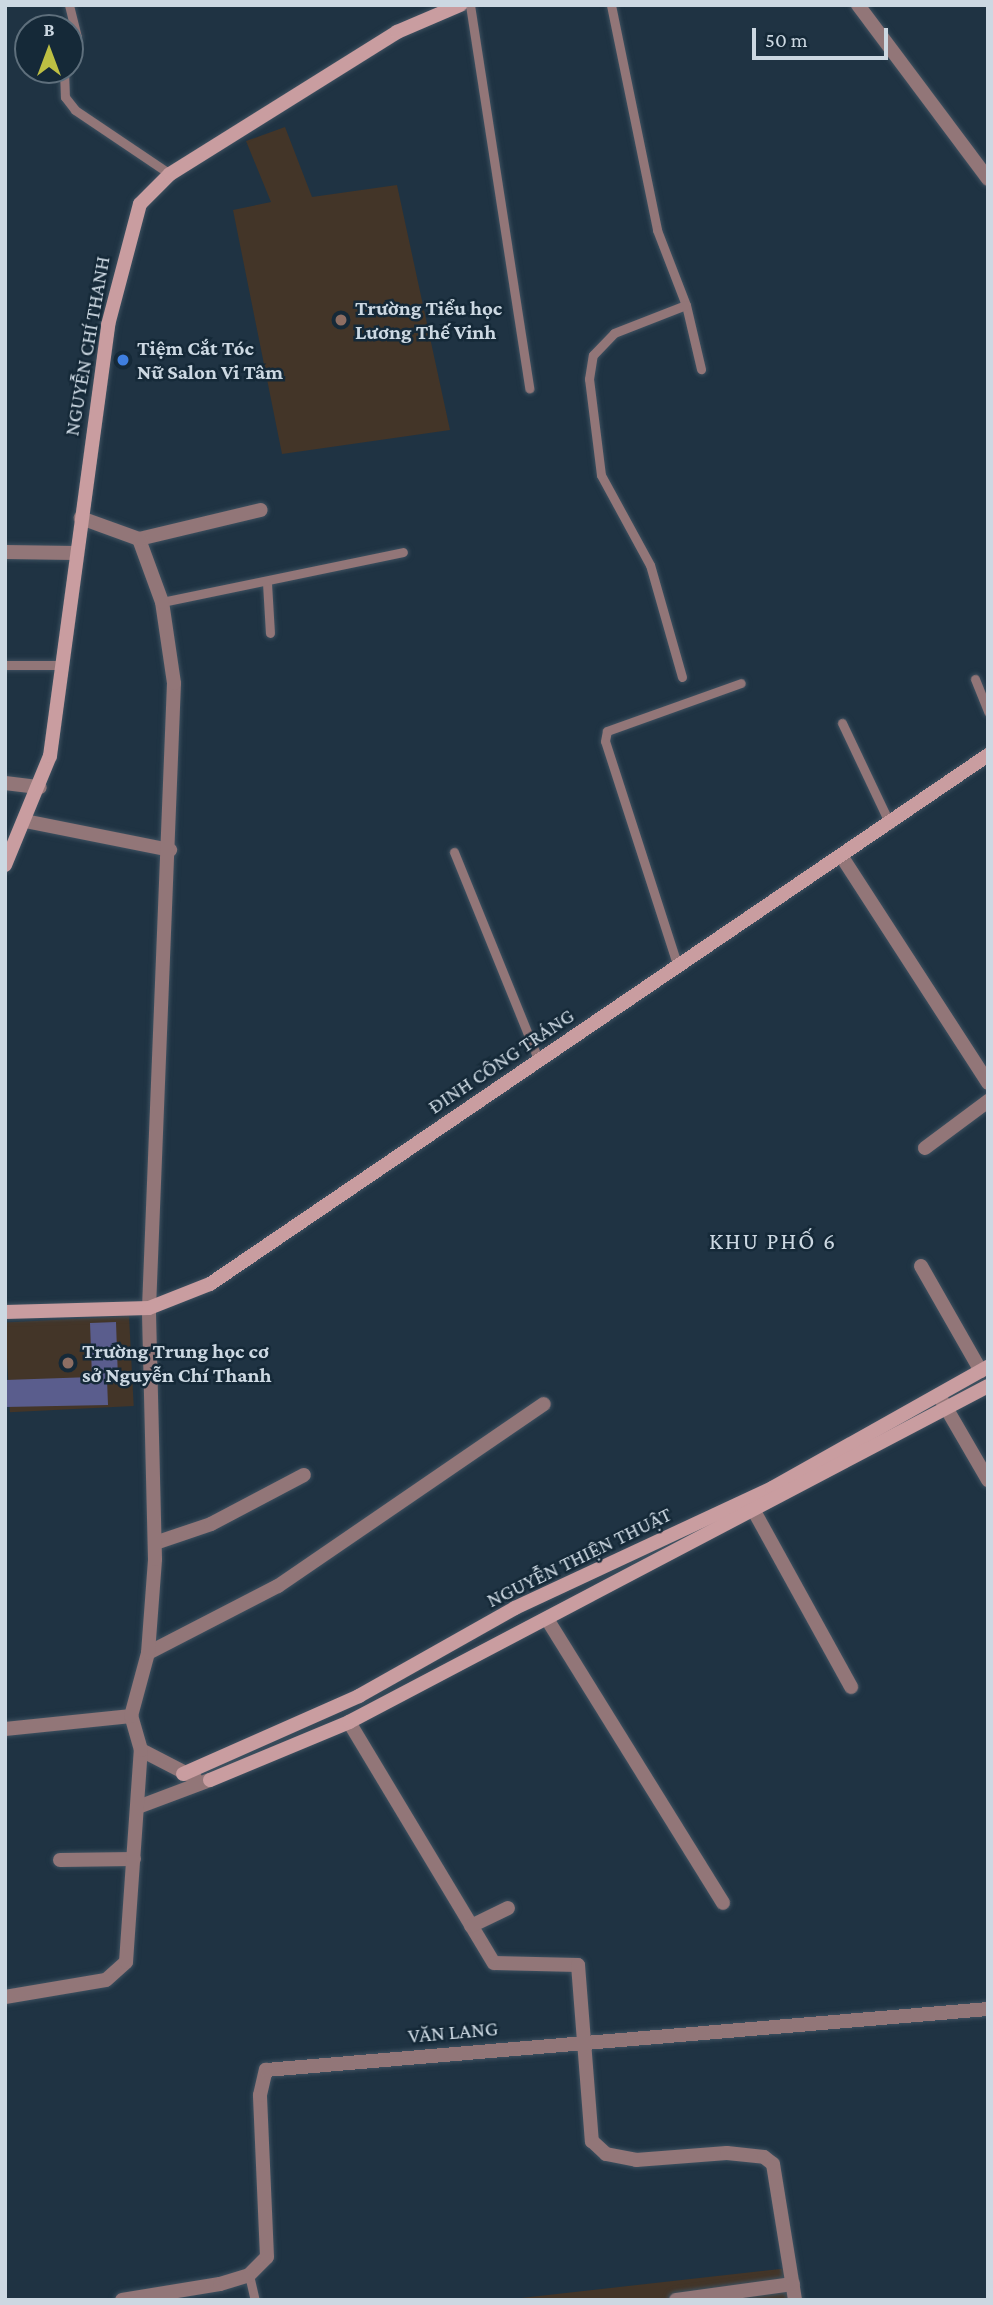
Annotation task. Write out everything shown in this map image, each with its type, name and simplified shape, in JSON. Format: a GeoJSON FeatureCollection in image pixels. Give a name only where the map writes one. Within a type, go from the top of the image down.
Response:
{"type":"FeatureCollection","features":[{"type":"Feature","properties":{"kind":"street","name":"NGUYỄN CHÍ THANH"},"geometry":{"type":"LineString","coordinates":[[5,865],[40,788],[55,733],[75,553],[117,273],[140,204],[170,174],[397,32],[460,5]]}},
{"type":"Feature","properties":{"kind":"street"},"geometry":{"type":"LineString","coordinates":[[858,5],[988,179]]}},
{"type":"Feature","properties":{"kind":"street"},"geometry":{"type":"LineString","coordinates":[[81,519],[139,539],[261,510]]}},
{"type":"Feature","properties":{"kind":"street"},"geometry":{"type":"LineString","coordinates":[[5,1997],[118,1975],[126,1962],[141,1750],[131,1716],[148,1653],[155,1543],[149,1308],[170,850],[174,683],[162,602],[139,539]]}},
{"type":"Feature","properties":{"kind":"street"},"geometry":{"type":"LineString","coordinates":[[5,552],[75,553]]}},
{"type":"Feature","properties":{"kind":"street","name":"ĐINH CÔNG TRÁNG"},"geometry":{"type":"LineString","coordinates":[[5,1312],[149,1308],[210,1284],[842,857],[988,755]]}},
{"type":"Feature","properties":{"kind":"street"},"geometry":{"type":"LineString","coordinates":[[5,783],[40,788]]}},
{"type":"Feature","properties":{"kind":"street"},"geometry":{"type":"LineString","coordinates":[[25,821],[170,850]]}},
{"type":"Feature","properties":{"kind":"street"},"geometry":{"type":"LineString","coordinates":[[842,857],[988,1083]]}},
{"type":"Feature","properties":{"kind":"street"},"geometry":{"type":"LineString","coordinates":[[925,1148],[988,1101]]}},
{"type":"Feature","properties":{"kind":"street"},"geometry":{"type":"LineString","coordinates":[[921,1266],[984,1369]]}},
{"type":"Feature","properties":{"kind":"street","name":"NGUYỄN THIỆN THUẬT"},"geometry":{"type":"LineString","coordinates":[[183,1774],[359,1696],[515,1608],[772,1488],[984,1369]]}},
{"type":"Feature","properties":{"kind":"street","name":"NGUYỄN THIỆN THUẬT"},"geometry":{"type":"LineString","coordinates":[[138,1807],[349,1722],[988,1386]]}},
{"type":"Feature","properties":{"kind":"street"},"geometry":{"type":"LineString","coordinates":[[939,1394],[988,1480]]}},
{"type":"Feature","properties":{"kind":"street"},"geometry":{"type":"LineString","coordinates":[[148,1653],[278,1586],[544,1404]]}},
{"type":"Feature","properties":{"kind":"street"},"geometry":{"type":"LineString","coordinates":[[155,1543],[211,1524],[304,1475]]}},
{"type":"Feature","properties":{"kind":"street"},"geometry":{"type":"LineString","coordinates":[[754,1511],[851,1687]]}},
{"type":"Feature","properties":{"kind":"street"},"geometry":{"type":"LineString","coordinates":[[667,1538],[674,1552]]}},
{"type":"Feature","properties":{"kind":"street"},"geometry":{"type":"LineString","coordinates":[[547,1619],[723,1903]]}},
{"type":"Feature","properties":{"kind":"street"},"geometry":{"type":"LineString","coordinates":[[5,1729],[131,1716]]}},
{"type":"Feature","properties":{"kind":"street"},"geometry":{"type":"LineString","coordinates":[[349,1722],[494,1963],[578,1965],[592,2141],[606,2154],[636,2160],[727,2153],[764,2157],[773,2164],[795,2300]]}},
{"type":"Feature","properties":{"kind":"street"},"geometry":{"type":"LineString","coordinates":[[141,1750],[183,1774],[210,1780]]}},
{"type":"Feature","properties":{"kind":"street"},"geometry":{"type":"LineString","coordinates":[[60,1860],[134,1859]]}},
{"type":"Feature","properties":{"kind":"street"},"geometry":{"type":"LineString","coordinates":[[471,1926],[508,1908]]}},
{"type":"Feature","properties":{"kind":"street","name":"VĂN LANG"},"geometry":{"type":"LineString","coordinates":[[249,2275],[267,2257],[269,2241],[262,2072],[586,2041],[988,2009]]}},
{"type":"Feature","properties":{"kind":"street"},"geometry":{"type":"LineString","coordinates":[[122,2300],[249,2275]]}},
{"type":"Feature","properties":{"kind":"street"},"geometry":{"type":"LineString","coordinates":[[676,2300],[793,2284]]}},
{"type":"Feature","properties":{"kind":"lane"},"geometry":{"type":"LineString","coordinates":[[470,5],[530,388]]}},
{"type":"Feature","properties":{"kind":"lane"},"geometry":{"type":"LineString","coordinates":[[611,5],[657,230],[686,305],[701,369]]}},
{"type":"Feature","properties":{"kind":"lane"},"geometry":{"type":"LineString","coordinates":[[65,84],[65,97],[75,110],[170,174]]}},
{"type":"Feature","properties":{"kind":"lane"},"geometry":{"type":"LineString","coordinates":[[682,677],[650,565],[601,475],[589,379],[593,355],[614,333],[686,305]]}},
{"type":"Feature","properties":{"kind":"lane"},"geometry":{"type":"LineString","coordinates":[[162,602],[267,583],[403,552]]}},
{"type":"Feature","properties":{"kind":"lane"},"geometry":{"type":"LineString","coordinates":[[267,583],[270,633]]}},
{"type":"Feature","properties":{"kind":"lane"},"geometry":{"type":"LineString","coordinates":[[5,665],[61,665]]}},
{"type":"Feature","properties":{"kind":"lane"},"geometry":{"type":"LineString","coordinates":[[975,678],[988,711]]}},
{"type":"Feature","properties":{"kind":"lane"},"geometry":{"type":"LineString","coordinates":[[678,967],[605,741],[607,731],[741,683]]}},
{"type":"Feature","properties":{"kind":"lane"},"geometry":{"type":"LineString","coordinates":[[842,723],[890,824]]}},
{"type":"Feature","properties":{"kind":"lane"},"geometry":{"type":"LineString","coordinates":[[454,852],[539,1061]]}},
{"type":"Feature","properties":{"kind":"lane"},"geometry":{"type":"LineString","coordinates":[[249,2275],[254,2300]]}},
{"type":"Feature","properties":{"kind":"shaded area","name":"Trường Tiểu học Lương Thế Vinh"},"geometry":{"type":"Polygon","coordinates":[[[285,127],[312,197],[397,185],[450,430],[282,454],[233,210],[271,202],[246,141],[285,127]]]}},
{"type":"Feature","properties":{"kind":"shaded area","name":"Trường Trung học cơ sở Nguyễn Chí Thanh"},"geometry":{"type":"Polygon","coordinates":[[[129,1316],[134,1406],[10,1412],[5,1322],[129,1316]]]}},
{"type":"Feature","properties":{"kind":"shaded area"},"geometry":{"type":"Polygon","coordinates":[[[789,2268],[793,2300],[503,2300],[789,2268]]]}},
{"type":"Feature","properties":{"kind":"building"},"geometry":{"type":"Polygon","coordinates":[[[116,1322],[118,1379],[107,1379],[108,1405],[5,1407],[5,1380],[92,1377],[90,1323],[116,1322]]]}},
{"type":"Feature","properties":{"kind":"place","name":"Trường Tiểu học Lương Thế Vinh"},"geometry":{"type":"Point","coordinates":[341,320]}},
{"type":"Feature","properties":{"kind":"place","name":"Tiệm Cắt Tóc Nữ Salon Vi Tâm"},"geometry":{"type":"Point","coordinates":[123,360]}},
{"type":"Feature","properties":{"kind":"place","name":"Trường Trung học cơ sở Nguyễn Chí Thanh"},"geometry":{"type":"Point","coordinates":[68,1363]}},
{"type":"Feature","properties":{"kind":"district","name":"KHU PHỐ 6"},"geometry":{"type":"Point","coordinates":[773,1241]}}]}
